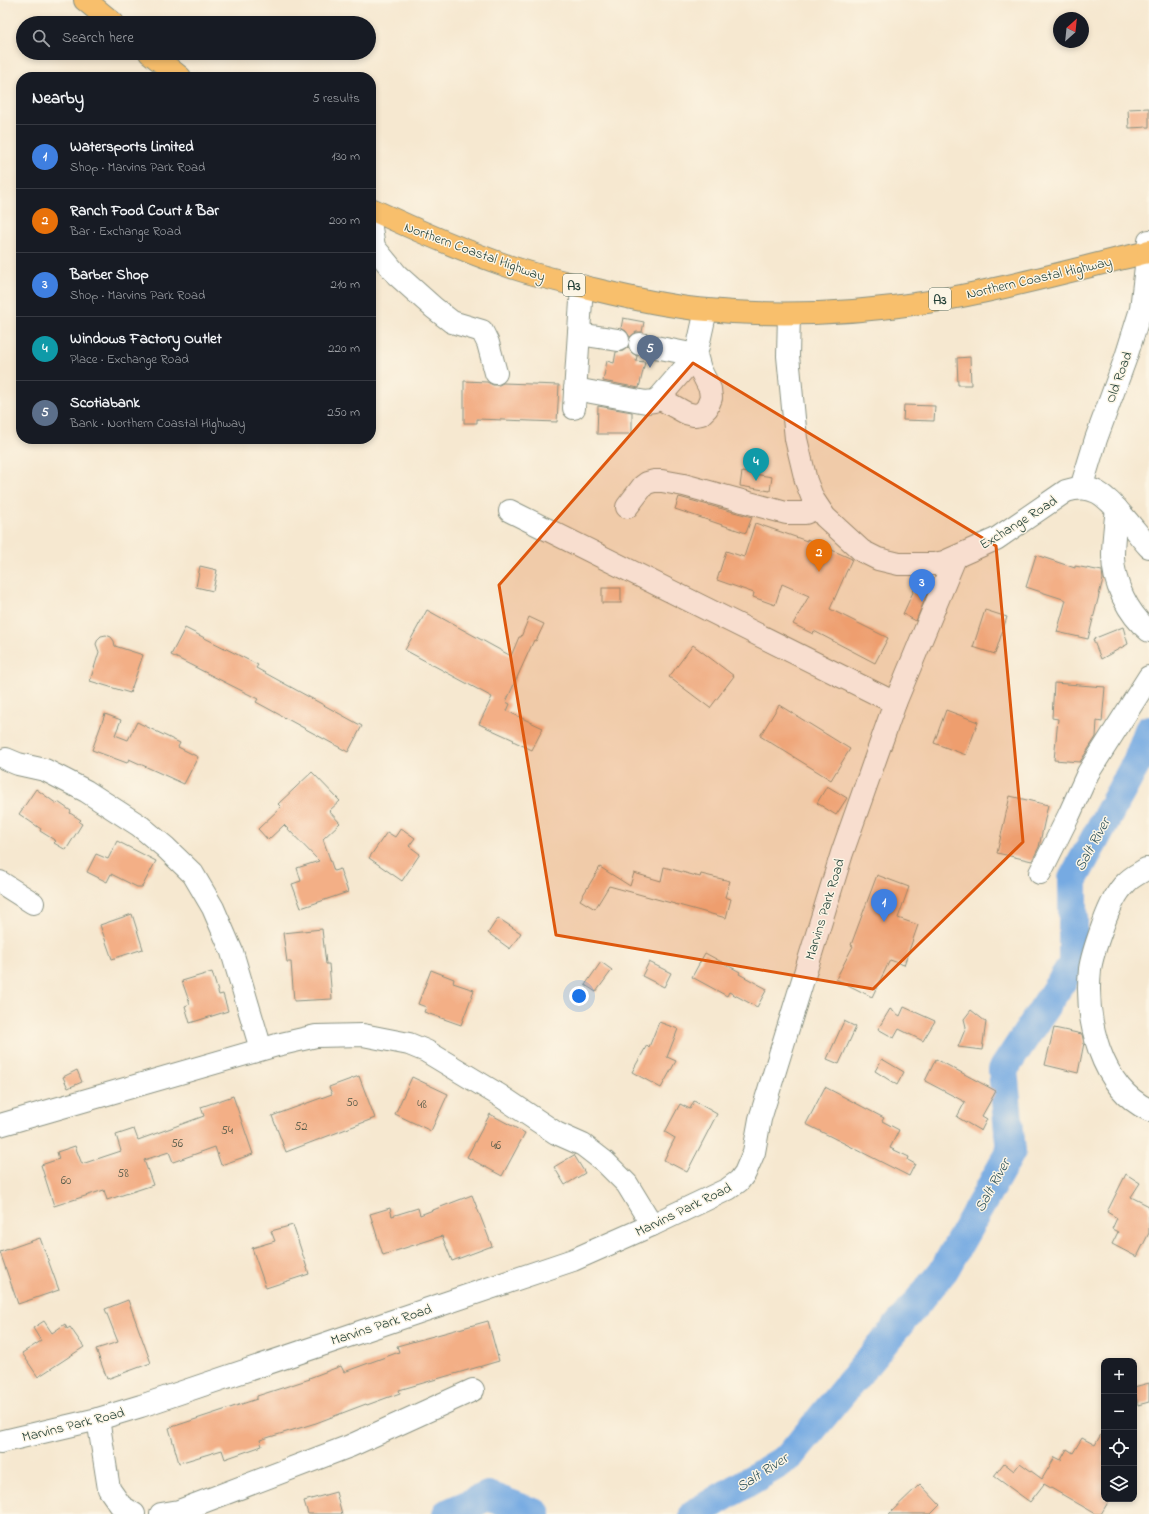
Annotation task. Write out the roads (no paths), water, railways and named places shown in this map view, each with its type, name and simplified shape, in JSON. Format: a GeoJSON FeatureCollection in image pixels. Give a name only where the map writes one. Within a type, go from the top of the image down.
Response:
{"type":"FeatureCollection","features":[{"type":"Feature","properties":{"kind":"main road"},"geometry":{"type":"LineString","coordinates":[[86,0],[105,16]]}},
{"type":"Feature","properties":{"kind":"main road"},"geometry":{"type":"LineString","coordinates":[[159,60],[174,72]]}},
{"type":"Feature","properties":{"kind":"main road","name":"Northern Coastal Highway"},"geometry":{"type":"LineString","coordinates":[[376,211],[413,229],[501,263],[558,281],[625,297],[706,310],[739,312],[789,314],[868,309],[928,302],[989,290],[1149,251]]}},
{"type":"Feature","properties":{"kind":"street","name":"Old Road"},"geometry":{"type":"LineString","coordinates":[[1082,488],[1096,440],[1126,357],[1141,309],[1149,241]]}},
{"type":"Feature","properties":{"kind":"street"},"geometry":{"type":"LineString","coordinates":[[376,249],[397,275],[452,322],[482,331],[488,343],[496,373]]}},
{"type":"Feature","properties":{"kind":"street"},"geometry":{"type":"LineString","coordinates":[[582,286],[575,399],[654,402],[696,355]]}},
{"type":"Feature","properties":{"kind":"street"},"geometry":{"type":"LineString","coordinates":[[659,398],[686,413],[694,415],[700,414],[707,408],[711,398],[710,389],[700,370],[696,355],[706,310]]}},
{"type":"Feature","properties":{"kind":"street","name":"Exchange Road"},"geometry":{"type":"LineString","coordinates":[[789,314],[788,356],[796,439],[806,481],[818,508],[825,517],[862,551],[878,559],[899,564],[934,564],[955,558],[996,539],[1066,491],[1082,488]]}},
{"type":"Feature","properties":{"kind":"street"},"geometry":{"type":"LineString","coordinates":[[579,334],[618,340]]}},
{"type":"Feature","properties":{"kind":"street"},"geometry":{"type":"LineString","coordinates":[[640,344],[696,355]]}},
{"type":"Feature","properties":{"kind":"street"},"geometry":{"type":"LineString","coordinates":[[627,507],[643,486],[648,483],[658,481],[684,485],[786,513],[805,513],[818,508]]}},
{"type":"Feature","properties":{"kind":"street"},"geometry":{"type":"LineString","coordinates":[[1082,488],[1106,497],[1149,547]]}},
{"type":"Feature","properties":{"kind":"street"},"geometry":{"type":"LineString","coordinates":[[1117,509],[1113,557],[1116,577],[1122,595],[1132,614],[1141,625],[1149,631]]}},
{"type":"Feature","properties":{"kind":"street"},"geometry":{"type":"LineString","coordinates":[[510,511],[895,703]]}},
{"type":"Feature","properties":{"kind":"street","name":"Marvins Park Road"},"geometry":{"type":"LineString","coordinates":[[0,1442],[98,1419],[141,1406],[573,1260],[652,1226],[734,1185],[742,1177],[751,1160],[756,1145],[760,1118],[842,853],[895,703],[955,558]]}},
{"type":"Feature","properties":{"kind":"street"},"geometry":{"type":"LineString","coordinates":[[1040,873],[1088,773],[1149,677]]}},
{"type":"Feature","properties":{"kind":"street"},"geometry":{"type":"LineString","coordinates":[[6,759],[18,764],[45,770],[86,791],[140,826],[165,847],[193,874],[213,908],[232,952],[260,1049]]}},
{"type":"Feature","properties":{"kind":"street"},"geometry":{"type":"LineString","coordinates":[[1149,869],[1146,869],[1126,883],[1109,906],[1090,969],[1090,1001],[1093,1026],[1100,1054],[1116,1084],[1137,1104],[1149,1110]]}},
{"type":"Feature","properties":{"kind":"street"},"geometry":{"type":"LineString","coordinates":[[0,882],[33,904]]}},
{"type":"Feature","properties":{"kind":"street"},"geometry":{"type":"LineString","coordinates":[[0,1125],[260,1049],[316,1036],[363,1035],[409,1044],[426,1051],[499,1095],[556,1133],[583,1145],[605,1162],[627,1184],[652,1226]]}},
{"type":"Feature","properties":{"kind":"street"},"geometry":{"type":"LineString","coordinates":[[161,1514],[179,1511],[350,1446],[473,1390]]}},
{"type":"Feature","properties":{"kind":"street"},"geometry":{"type":"LineString","coordinates":[[98,1419],[109,1489],[121,1506],[134,1514]]}},
{"type":"Feature","properties":{"kind":"waterway","name":"Salt River"},"geometry":{"type":"LineString","coordinates":[[694,1514],[788,1458],[944,1270],[1011,1151],[1003,1070],[1073,964],[1073,879],[1138,760],[1149,730]]}},
{"type":"Feature","properties":{"kind":"waterway","name":"Salt River"},"geometry":{"type":"LineString","coordinates":[[447,1514],[488,1496],[536,1514]]}},
{"type":"Feature","properties":{"kind":"place","name":"Scotiabank"},"geometry":{"type":"Point","coordinates":[650,368]}},
{"type":"Feature","properties":{"kind":"place","name":"Windows Factory Outlet"},"geometry":{"type":"Point","coordinates":[756,481]}},
{"type":"Feature","properties":{"kind":"place","name":"Ranch Food Court & Bar"},"geometry":{"type":"Point","coordinates":[819,572]}},
{"type":"Feature","properties":{"kind":"place","name":"Barber Shop"},"geometry":{"type":"Point","coordinates":[922,602]}},
{"type":"Feature","properties":{"kind":"place","name":"Watersports Limited"},"geometry":{"type":"Point","coordinates":[884,922]}}]}
